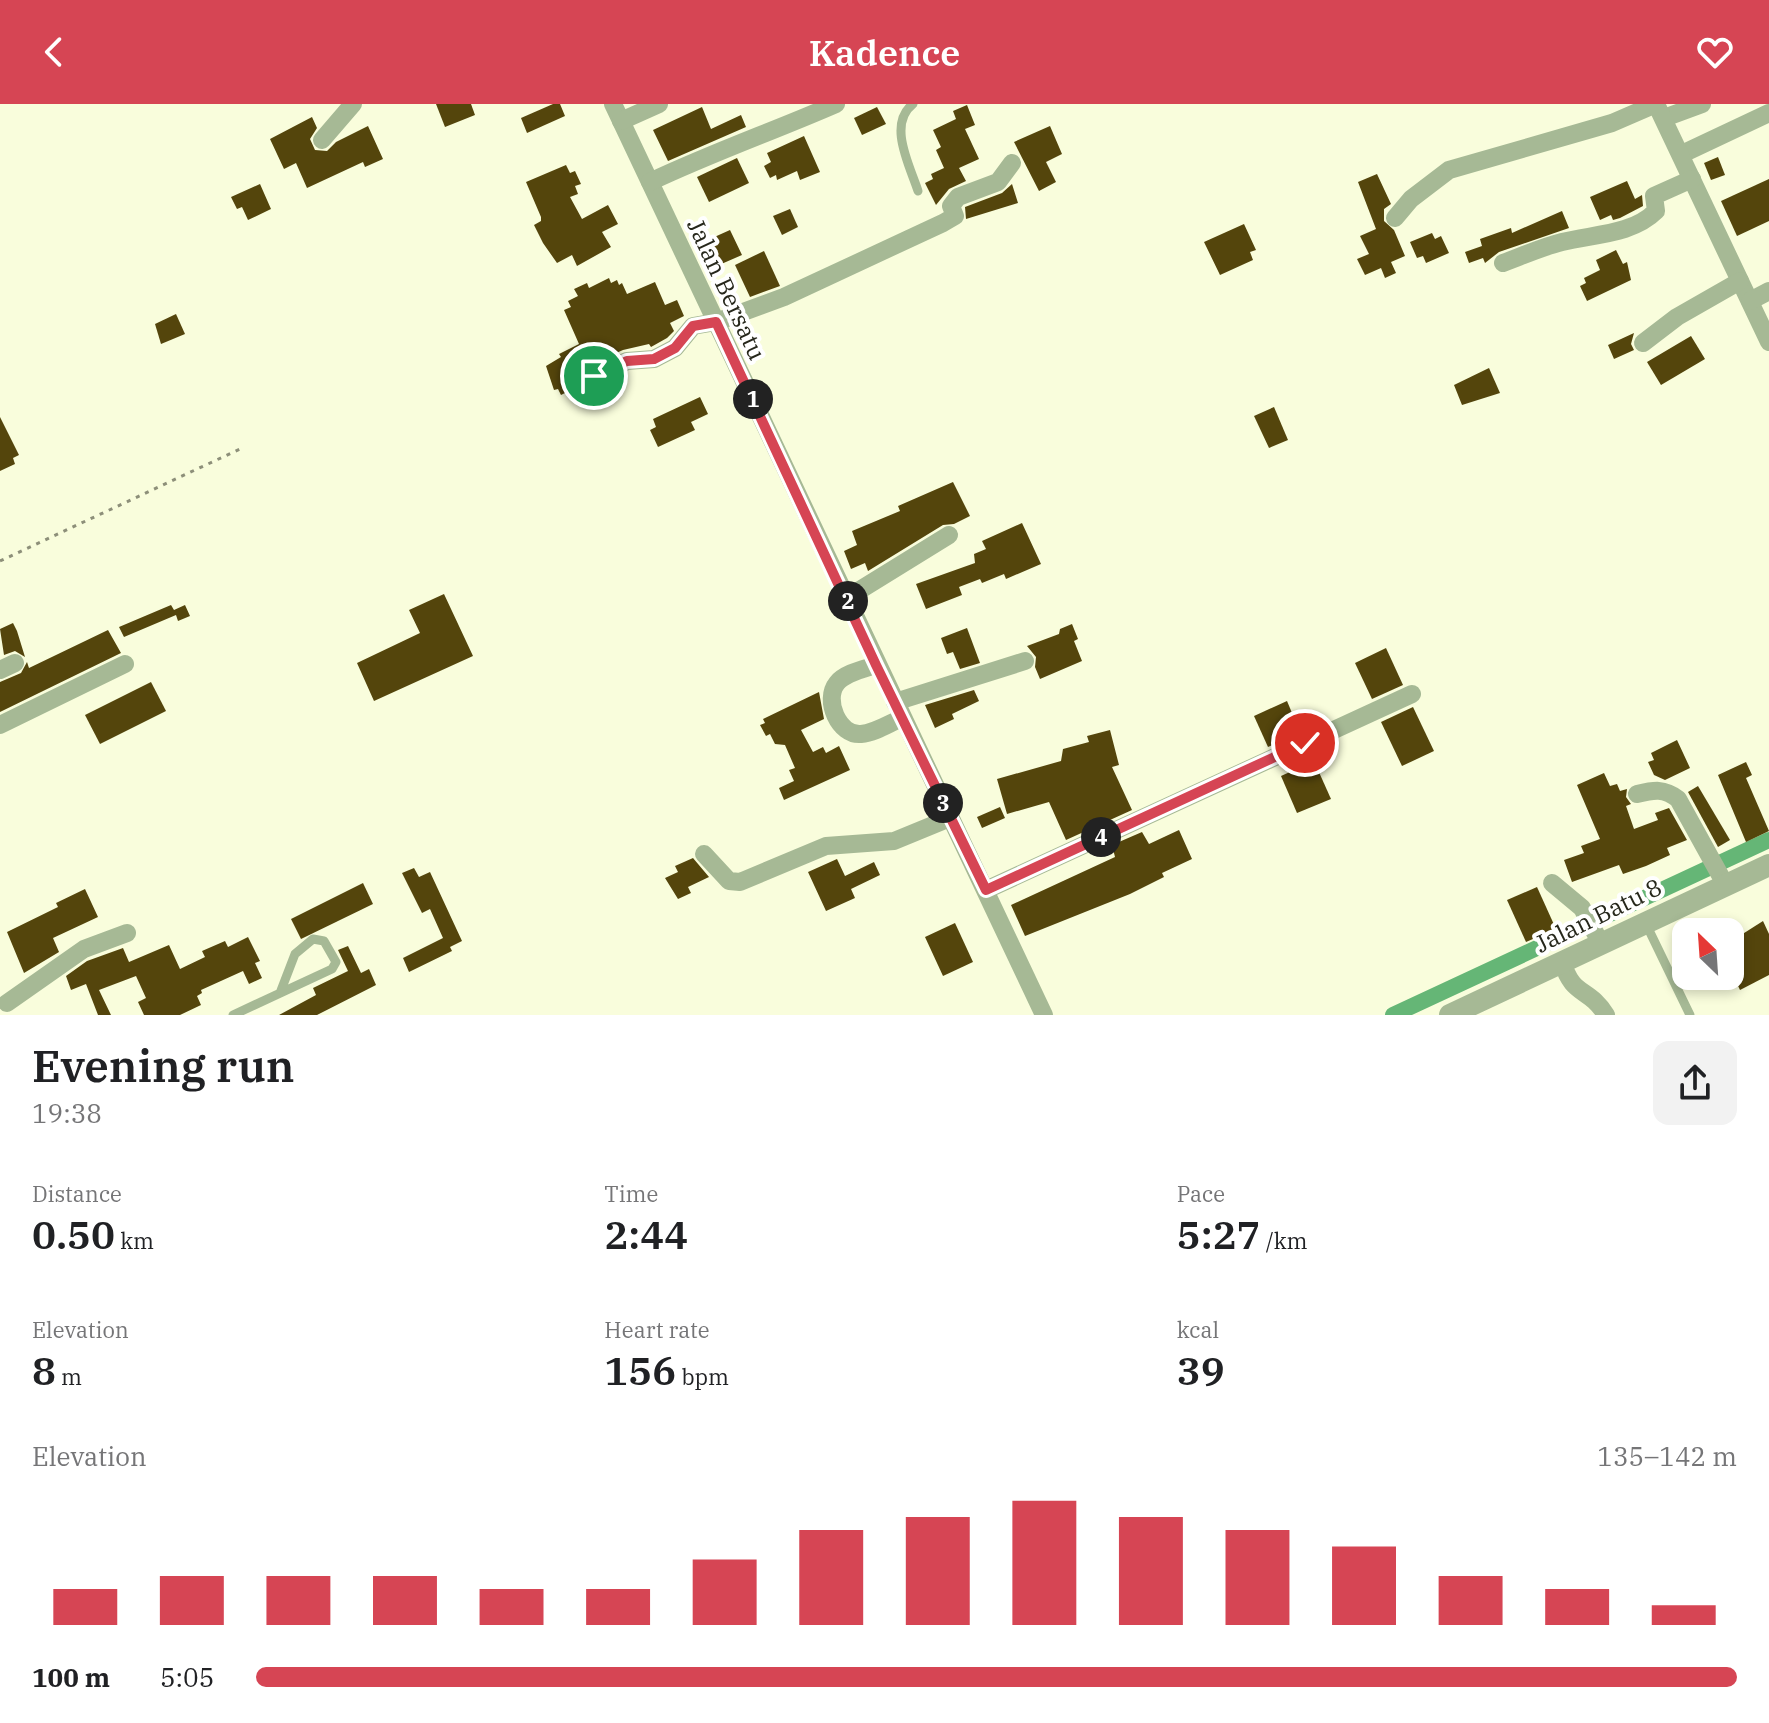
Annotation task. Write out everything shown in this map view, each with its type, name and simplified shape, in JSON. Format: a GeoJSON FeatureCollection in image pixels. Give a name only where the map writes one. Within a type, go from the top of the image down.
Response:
{"type":"FeatureCollection","features":[{"type":"Feature","properties":{"kind":"street"},"geometry":{"type":"LineString","coordinates":[[322,140],[353,104]]}},
{"type":"Feature","properties":{"kind":"street"},"geometry":{"type":"LineString","coordinates":[[617,112],[659,104]]}},
{"type":"Feature","properties":{"kind":"street"},"geometry":{"type":"LineString","coordinates":[[650,182],[734,143],[774,131],[836,104]]}},
{"type":"Feature","properties":{"kind":"street"},"geometry":{"type":"LineString","coordinates":[[1395,218],[1411,199],[1449,170],[1612,123],[1702,104]]}},
{"type":"Feature","properties":{"kind":"street"},"geometry":{"type":"LineString","coordinates":[[1660,111],[1769,342]]}},
{"type":"Feature","properties":{"kind":"street","name":"Jalan Bersatu"},"geometry":{"type":"LineString","coordinates":[[617,112],[1044,1015]]}},
{"type":"Feature","properties":{"kind":"street"},"geometry":{"type":"LineString","coordinates":[[1682,154],[1769,113]]}},
{"type":"Feature","properties":{"kind":"street"},"geometry":{"type":"LineString","coordinates":[[594,376],[627,361],[654,359],[675,348],[693,326],[716,322],[784,297],[943,223],[955,216],[951,206],[958,197],[998,182],[1012,163]]}},
{"type":"Feature","properties":{"kind":"street"},"geometry":{"type":"LineString","coordinates":[[1503,263],[1563,242],[1599,236],[1647,220],[1656,211],[1654,196],[1692,179]]}},
{"type":"Feature","properties":{"kind":"street"},"geometry":{"type":"LineString","coordinates":[[1643,343],[1677,317],[1740,281]]}},
{"type":"Feature","properties":{"kind":"street"},"geometry":{"type":"LineString","coordinates":[[1750,301],[1769,291]]}},
{"type":"Feature","properties":{"kind":"street"},"geometry":{"type":"LineString","coordinates":[[847,598],[949,535]]}},
{"type":"Feature","properties":{"kind":"street"},"geometry":{"type":"LineString","coordinates":[[876,665],[846,677],[834,687],[830,698],[838,721],[858,735],[898,710],[1025,661]]}},
{"type":"Feature","properties":{"kind":"street"},"geometry":{"type":"LineString","coordinates":[[0,725],[125,664]]}},
{"type":"Feature","properties":{"kind":"street"},"geometry":{"type":"LineString","coordinates":[[986,890],[1412,694]]}},
{"type":"Feature","properties":{"kind":"street"},"geometry":{"type":"LineString","coordinates":[[1637,794],[1656,790],[1669,792],[1678,799],[1721,876]]}},
{"type":"Feature","properties":{"kind":"street"},"geometry":{"type":"LineString","coordinates":[[704,854],[729,881],[740,882],[826,846],[894,841],[950,818]]}},
{"type":"Feature","properties":{"kind":"street","name":"Jalan Batu 8"},"geometry":{"type":"LineString","coordinates":[[1450,1015],[1562,961],[1596,937],[1645,921],[1721,876],[1769,865]]}},
{"type":"Feature","properties":{"kind":"street"},"geometry":{"type":"LineString","coordinates":[[1552,883],[1582,908],[1596,937]]}},
{"type":"Feature","properties":{"kind":"street"},"geometry":{"type":"LineString","coordinates":[[6,1002],[84,949],[127,933]]}},
{"type":"Feature","properties":{"kind":"street"},"geometry":{"type":"LineString","coordinates":[[1562,961],[1573,988],[1595,1000],[1606,1015]]}},
{"type":"Feature","properties":{"kind":"lane"},"geometry":{"type":"LineString","coordinates":[[913,104],[905,110],[901,120],[903,145],[918,191]]}},
{"type":"Feature","properties":{"kind":"lane"},"geometry":{"type":"LineString","coordinates":[[1645,921],[1690,1015]]}},
{"type":"Feature","properties":{"kind":"lane"},"geometry":{"type":"LineString","coordinates":[[233,1015],[332,969],[336,962],[324,941],[313,939],[295,954],[280,993]]}},
{"type":"Feature","properties":{"kind":"path"},"geometry":{"type":"LineString","coordinates":[[0,561],[240,449]]}},
{"type":"Feature","properties":{"kind":"building"},"geometry":{"type":"Polygon","coordinates":[[[436,104],[471,104],[475,115],[445,127],[436,104]]]}},
{"type":"Feature","properties":{"kind":"building"},"geometry":{"type":"Polygon","coordinates":[[[560,104],[565,116],[527,133],[521,118],[560,104]]]}},
{"type":"Feature","properties":{"kind":"building"},"geometry":{"type":"Polygon","coordinates":[[[967,105],[975,125],[965,129],[979,159],[959,168],[966,181],[949,189],[936,205],[925,183],[933,179],[931,174],[944,168],[936,150],[941,147],[933,130],[956,119],[953,111],[967,105]]]}},
{"type":"Feature","properties":{"kind":"building"},"geometry":{"type":"Polygon","coordinates":[[[702,107],[711,129],[741,115],[746,127],[668,161],[653,130],[702,107]]]}},
{"type":"Feature","properties":{"kind":"building"},"geometry":{"type":"Polygon","coordinates":[[[877,107],[886,124],[862,135],[854,118],[877,107]]]}},
{"type":"Feature","properties":{"kind":"building"},"geometry":{"type":"Polygon","coordinates":[[[312,117],[317,128],[310,139],[315,150],[327,151],[336,142],[368,126],[383,159],[365,167],[363,162],[307,188],[296,163],[284,169],[270,139],[312,117]]]}},
{"type":"Feature","properties":{"kind":"building"},"geometry":{"type":"Polygon","coordinates":[[[1050,126],[1062,154],[1046,162],[1056,182],[1039,191],[1014,142],[1050,126]]]}},
{"type":"Feature","properties":{"kind":"building"},"geometry":{"type":"Polygon","coordinates":[[[804,136],[820,172],[800,180],[797,171],[777,180],[776,175],[770,178],[764,166],[771,162],[767,153],[804,136]]]}},
{"type":"Feature","properties":{"kind":"building"},"geometry":{"type":"Polygon","coordinates":[[[1718,157],[1725,175],[1711,180],[1704,163],[1718,157]]]}},
{"type":"Feature","properties":{"kind":"building"},"geometry":{"type":"Polygon","coordinates":[[[737,158],[749,183],[709,202],[697,177],[737,158]]]}},
{"type":"Feature","properties":{"kind":"building"},"geometry":{"type":"Polygon","coordinates":[[[566,165],[570,173],[575,171],[581,184],[575,186],[578,194],[570,197],[582,219],[608,205],[618,224],[602,232],[611,247],[577,266],[572,255],[557,263],[543,243],[534,225],[541,221],[541,217],[526,182],[566,165]]]}},
{"type":"Feature","properties":{"kind":"building"},"geometry":{"type":"Polygon","coordinates":[[[1377,174],[1391,204],[1384,209],[1384,221],[1394,230],[1405,256],[1391,262],[1396,273],[1385,278],[1381,268],[1365,275],[1357,259],[1369,254],[1360,236],[1376,229],[1358,182],[1377,174]]]}},
{"type":"Feature","properties":{"kind":"building"},"geometry":{"type":"Polygon","coordinates":[[[1769,179],[1769,221],[1737,236],[1721,201],[1769,179]]]}},
{"type":"Feature","properties":{"kind":"building"},"geometry":{"type":"Polygon","coordinates":[[[1627,181],[1635,199],[1642,195],[1643,206],[1620,218],[1613,220],[1611,215],[1600,220],[1590,197],[1627,181]]]}},
{"type":"Feature","properties":{"kind":"building"},"geometry":{"type":"Polygon","coordinates":[[[260,184],[271,209],[248,220],[242,207],[237,209],[231,197],[260,184]]]}},
{"type":"Feature","properties":{"kind":"building"},"geometry":{"type":"Polygon","coordinates":[[[1012,184],[1018,203],[966,219],[965,207],[1002,193],[1012,184]]]}},
{"type":"Feature","properties":{"kind":"building"},"geometry":{"type":"Polygon","coordinates":[[[790,209],[798,227],[782,235],[773,216],[790,209]]]}},
{"type":"Feature","properties":{"kind":"building"},"geometry":{"type":"Polygon","coordinates":[[[1562,211],[1569,228],[1499,252],[1485,263],[1483,258],[1469,263],[1465,252],[1482,246],[1480,239],[1511,228],[1512,233],[1562,211]]]}},
{"type":"Feature","properties":{"kind":"building"},"geometry":{"type":"Polygon","coordinates":[[[1244,224],[1256,250],[1250,252],[1253,260],[1220,275],[1204,242],[1244,224]]]}},
{"type":"Feature","properties":{"kind":"building"},"geometry":{"type":"Polygon","coordinates":[[[730,230],[742,255],[719,265],[713,252],[706,255],[701,243],[730,230]]]}},
{"type":"Feature","properties":{"kind":"building"},"geometry":{"type":"Polygon","coordinates":[[[1432,233],[1435,239],[1441,236],[1449,253],[1426,263],[1423,256],[1417,258],[1410,242],[1432,233]]]}},
{"type":"Feature","properties":{"kind":"building"},"geometry":{"type":"Polygon","coordinates":[[[1616,250],[1623,264],[1627,262],[1631,280],[1587,301],[1580,286],[1586,283],[1584,278],[1600,270],[1596,260],[1616,250]]]}},
{"type":"Feature","properties":{"kind":"building"},"geometry":{"type":"Polygon","coordinates":[[[764,251],[780,286],[750,297],[735,265],[764,251]]]}},
{"type":"Feature","properties":{"kind":"building"},"geometry":{"type":"Polygon","coordinates":[[[609,278],[611,283],[617,280],[619,285],[622,283],[627,294],[655,282],[665,305],[677,300],[684,316],[670,323],[674,331],[651,347],[649,344],[623,350],[589,365],[582,374],[585,383],[561,395],[558,389],[554,390],[546,366],[561,357],[559,354],[579,344],[564,310],[571,307],[568,301],[578,296],[574,289],[587,283],[589,288],[609,278]]]}},
{"type":"Feature","properties":{"kind":"building"},"geometry":{"type":"Polygon","coordinates":[[[176,314],[185,334],[161,344],[155,324],[176,314]]]}},
{"type":"Feature","properties":{"kind":"building"},"geometry":{"type":"Polygon","coordinates":[[[1634,333],[1631,344],[1634,350],[1614,359],[1608,345],[1634,333]]]}},
{"type":"Feature","properties":{"kind":"building"},"geometry":{"type":"Polygon","coordinates":[[[1691,336],[1705,359],[1661,385],[1647,362],[1691,336]]]}},
{"type":"Feature","properties":{"kind":"building"},"geometry":{"type":"Polygon","coordinates":[[[1489,368],[1500,393],[1462,405],[1454,385],[1489,368]]]}},
{"type":"Feature","properties":{"kind":"building"},"geometry":{"type":"Polygon","coordinates":[[[700,397],[708,414],[691,422],[695,430],[658,447],[650,430],[656,427],[653,419],[700,397]]]}},
{"type":"Feature","properties":{"kind":"building"},"geometry":{"type":"Polygon","coordinates":[[[1274,407],[1288,440],[1269,448],[1254,416],[1274,407]]]}},
{"type":"Feature","properties":{"kind":"building"},"geometry":{"type":"Polygon","coordinates":[[[0,417],[19,455],[13,458],[15,464],[0,471],[0,417]]]}},
{"type":"Feature","properties":{"kind":"building"},"geometry":{"type":"Polygon","coordinates":[[[953,482],[970,516],[954,524],[943,525],[868,571],[865,563],[851,569],[844,551],[857,545],[852,531],[900,511],[898,506],[953,482]]]}},
{"type":"Feature","properties":{"kind":"building"},"geometry":{"type":"Polygon","coordinates":[[[1022,523],[1041,564],[1006,579],[1004,574],[982,583],[980,579],[959,587],[962,595],[926,609],[916,584],[975,563],[974,554],[986,549],[982,541],[1022,523]]]}},
{"type":"Feature","properties":{"kind":"building"},"geometry":{"type":"Polygon","coordinates":[[[444,594],[473,656],[374,701],[357,663],[420,633],[409,610],[444,594]]]}},
{"type":"Feature","properties":{"kind":"building"},"geometry":{"type":"Polygon","coordinates":[[[171,605],[174,610],[185,605],[190,616],[178,621],[176,615],[124,637],[119,627],[171,605]]]}},
{"type":"Feature","properties":{"kind":"building"},"geometry":{"type":"Polygon","coordinates":[[[13,623],[25,657],[15,651],[4,655],[0,629],[13,623]]]}},
{"type":"Feature","properties":{"kind":"building"},"geometry":{"type":"Polygon","coordinates":[[[1072,624],[1078,639],[1074,641],[1082,661],[1040,679],[1035,667],[1036,657],[1027,646],[1059,634],[1060,629],[1072,624]]]}},
{"type":"Feature","properties":{"kind":"building"},"geometry":{"type":"Polygon","coordinates":[[[967,628],[980,663],[960,669],[953,652],[947,654],[941,638],[967,628]]]}},
{"type":"Feature","properties":{"kind":"building"},"geometry":{"type":"Polygon","coordinates":[[[108,630],[121,653],[0,712],[0,682],[21,673],[27,662],[29,668],[108,630]]]}},
{"type":"Feature","properties":{"kind":"building"},"geometry":{"type":"Polygon","coordinates":[[[1386,648],[1403,685],[1372,699],[1355,663],[1386,648]]]}},
{"type":"Feature","properties":{"kind":"building"},"geometry":{"type":"Polygon","coordinates":[[[151,682],[166,711],[100,744],[85,715],[151,682]]]}},
{"type":"Feature","properties":{"kind":"building"},"geometry":{"type":"Polygon","coordinates":[[[974,690],[979,701],[952,714],[954,719],[935,728],[925,705],[974,690]]]}},
{"type":"Feature","properties":{"kind":"building"},"geometry":{"type":"Polygon","coordinates":[[[819,692],[824,719],[801,730],[813,752],[823,747],[826,753],[839,746],[850,770],[784,800],[779,788],[794,781],[789,770],[795,768],[785,745],[775,744],[760,725],[765,723],[763,719],[819,692]]]}},
{"type":"Feature","properties":{"kind":"building"},"geometry":{"type":"Polygon","coordinates":[[[1287,701],[1300,732],[1268,747],[1254,716],[1287,701]]]}},
{"type":"Feature","properties":{"kind":"building"},"geometry":{"type":"Polygon","coordinates":[[[1413,707],[1434,751],[1402,766],[1381,722],[1413,707]]]}},
{"type":"Feature","properties":{"kind":"building"},"geometry":{"type":"Polygon","coordinates":[[[1110,730],[1119,765],[1112,767],[1132,810],[1066,840],[1049,802],[1007,814],[997,779],[1061,761],[1063,749],[1089,742],[1087,736],[1110,730]]]}},
{"type":"Feature","properties":{"kind":"building"},"geometry":{"type":"Polygon","coordinates":[[[1677,740],[1690,768],[1665,780],[1654,775],[1648,762],[1654,760],[1651,753],[1677,740]]]}},
{"type":"Feature","properties":{"kind":"building"},"geometry":{"type":"Polygon","coordinates":[[[1314,761],[1331,799],[1297,813],[1281,776],[1314,761]]]}},
{"type":"Feature","properties":{"kind":"building"},"geometry":{"type":"Polygon","coordinates":[[[1746,762],[1752,775],[1746,778],[1769,831],[1746,842],[1718,775],[1746,762]]]}},
{"type":"Feature","properties":{"kind":"building"},"geometry":{"type":"Polygon","coordinates":[[[1604,773],[1610,786],[1617,784],[1620,791],[1627,789],[1626,797],[1631,804],[1626,806],[1634,829],[1658,820],[1655,813],[1669,808],[1687,840],[1667,848],[1670,855],[1646,866],[1623,874],[1619,865],[1572,882],[1564,860],[1584,853],[1581,846],[1600,839],[1577,785],[1604,773]]]}},
{"type":"Feature","properties":{"kind":"building"},"geometry":{"type":"Polygon","coordinates":[[[1698,786],[1730,840],[1718,847],[1688,792],[1698,786]]]}},
{"type":"Feature","properties":{"kind":"building"},"geometry":{"type":"Polygon","coordinates":[[[1000,807],[1005,818],[982,828],[977,817],[1000,807]]]}},
{"type":"Feature","properties":{"kind":"building"},"geometry":{"type":"Polygon","coordinates":[[[1179,830],[1192,859],[1162,873],[1164,877],[1130,894],[1025,936],[1011,905],[1115,857],[1112,845],[1142,832],[1149,844],[1179,830]]]}},
{"type":"Feature","properties":{"kind":"building"},"geometry":{"type":"Polygon","coordinates":[[[693,858],[709,877],[688,887],[691,893],[678,899],[665,878],[678,872],[675,866],[693,858]]]}},
{"type":"Feature","properties":{"kind":"building"},"geometry":{"type":"Polygon","coordinates":[[[837,859],[845,876],[874,862],[880,875],[851,889],[855,898],[826,911],[808,872],[837,859]]]}},
{"type":"Feature","properties":{"kind":"building"},"geometry":{"type":"Polygon","coordinates":[[[414,868],[419,877],[430,872],[462,941],[450,947],[452,951],[409,972],[403,958],[443,938],[430,909],[422,913],[402,873],[414,868]]]}},
{"type":"Feature","properties":{"kind":"building"},"geometry":{"type":"Polygon","coordinates":[[[363,883],[373,904],[301,939],[291,919],[363,883]]]}},
{"type":"Feature","properties":{"kind":"building"},"geometry":{"type":"Polygon","coordinates":[[[1537,887],[1556,929],[1526,942],[1507,900],[1537,887]]]}},
{"type":"Feature","properties":{"kind":"building"},"geometry":{"type":"Polygon","coordinates":[[[85,889],[98,917],[53,938],[59,952],[24,973],[7,932],[58,907],[56,903],[85,889]]]}},
{"type":"Feature","properties":{"kind":"building"},"geometry":{"type":"Polygon","coordinates":[[[1763,921],[1769,934],[1769,975],[1744,988],[1744,933],[1763,921]]]}},
{"type":"Feature","properties":{"kind":"building"},"geometry":{"type":"Polygon","coordinates":[[[955,923],[973,962],[943,976],[925,937],[955,923]]]}},
{"type":"Feature","properties":{"kind":"building"},"geometry":{"type":"Polygon","coordinates":[[[248,937],[260,961],[255,963],[262,978],[249,984],[243,971],[201,990],[202,993],[197,996],[201,1005],[180,1015],[144,1015],[138,1002],[146,998],[136,976],[99,990],[111,1015],[98,1015],[86,984],[71,990],[66,976],[87,961],[123,948],[129,962],[169,945],[180,969],[205,957],[202,951],[225,941],[228,947],[248,937]]]}},
{"type":"Feature","properties":{"kind":"building"},"geometry":{"type":"Polygon","coordinates":[[[348,946],[361,973],[369,969],[376,985],[317,1015],[279,1015],[316,995],[313,988],[348,971],[338,950],[348,946]]]}},
{"type":"Feature","properties":{"kind":"waterway"},"geometry":{"type":"LineString","coordinates":[[1393,1015],[1769,840]]}},
{"type":"Feature","properties":{"kind":"route"},"geometry":{"type":"LineString","coordinates":[[594,376],[627,361],[654,359],[685,340],[693,326],[716,322],[876,665],[986,890],[1305,743]]}}]}
